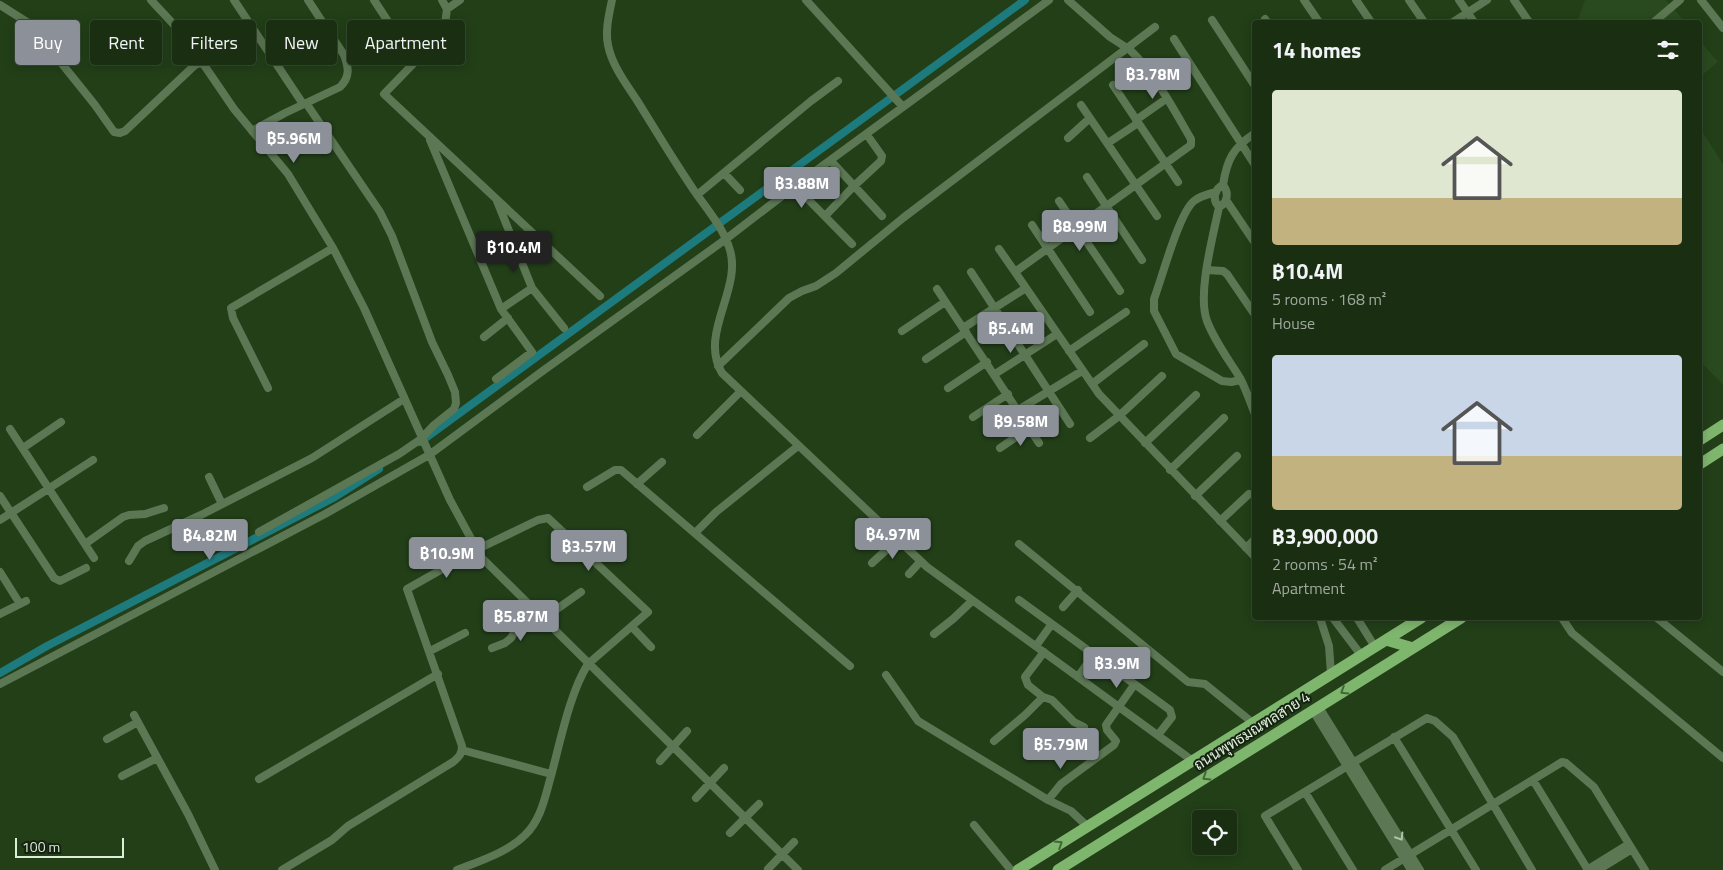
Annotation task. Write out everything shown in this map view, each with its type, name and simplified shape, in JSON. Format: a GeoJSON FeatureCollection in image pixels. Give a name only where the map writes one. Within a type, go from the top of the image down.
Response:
{"type":"FeatureCollection","features":[{"type":"Feature","properties":{"kind":"main road"},"geometry":{"type":"LineString","coordinates":[[1702,439],[1723,425]]}},
{"type":"Feature","properties":{"kind":"main road"},"geometry":{"type":"LineString","coordinates":[[1702,463],[1723,449]]}},
{"type":"Feature","properties":{"kind":"main road","name":"ถนนพุทธมณฑลสาย 4"},"geometry":{"type":"LineString","coordinates":[[1018,870],[1416,620]]}},
{"type":"Feature","properties":{"kind":"main road","name":"ถนนพุทธมณฑลสาย 4"},"geometry":{"type":"LineString","coordinates":[[1058,870],[1458,620]]}},
{"type":"Feature","properties":{"kind":"main road"},"geometry":{"type":"LineString","coordinates":[[1386,640],[1418,645]]}},
{"type":"Feature","properties":{"kind":"street"},"geometry":{"type":"LineString","coordinates":[[151,0],[172,23]]}},
{"type":"Feature","properties":{"kind":"street"},"geometry":{"type":"LineString","coordinates":[[234,0],[380,212],[392,236],[432,342],[454,392],[456,403],[454,409],[434,425],[422,440],[259,532]]}},
{"type":"Feature","properties":{"kind":"street"},"geometry":{"type":"LineString","coordinates":[[252,131],[340,87],[346,82],[348,74],[344,55],[308,0]]}},
{"type":"Feature","properties":{"kind":"street"},"geometry":{"type":"LineString","coordinates":[[374,0],[387,20]]}},
{"type":"Feature","properties":{"kind":"street"},"geometry":{"type":"LineString","coordinates":[[442,0],[447,9],[444,32],[384,94],[600,296]]}},
{"type":"Feature","properties":{"kind":"street"},"geometry":{"type":"LineString","coordinates":[[447,9],[460,0]]}},
{"type":"Feature","properties":{"kind":"street"},"geometry":{"type":"LineString","coordinates":[[612,0],[608,21],[608,43],[611,56],[622,78],[717,224],[730,249],[732,266],[716,338],[715,355],[718,366],[727,378],[920,562],[1193,761]]}},
{"type":"Feature","properties":{"kind":"street"},"geometry":{"type":"LineString","coordinates":[[806,0],[899,101]]}},
{"type":"Feature","properties":{"kind":"street"},"geometry":{"type":"LineString","coordinates":[[0,684],[325,514],[428,453],[552,364],[724,236],[831,161],[899,101],[1049,0]]}},
{"type":"Feature","properties":{"kind":"street"},"geometry":{"type":"LineString","coordinates":[[1015,272],[1135,184],[1185,150],[1192,141],[1145,66],[1129,50],[1110,37],[1068,0]]}},
{"type":"Feature","properties":{"kind":"street"},"geometry":{"type":"LineString","coordinates":[[1304,0],[1318,20]]}},
{"type":"Feature","properties":{"kind":"street"},"geometry":{"type":"LineString","coordinates":[[1356,0],[1370,20]]}},
{"type":"Feature","properties":{"kind":"street"},"geometry":{"type":"LineString","coordinates":[[1409,0],[1423,20]]}},
{"type":"Feature","properties":{"kind":"street"},"geometry":{"type":"LineString","coordinates":[[1458,0],[1472,20]]}},
{"type":"Feature","properties":{"kind":"street"},"geometry":{"type":"LineString","coordinates":[[1456,20],[1487,0]]}},
{"type":"Feature","properties":{"kind":"street"},"geometry":{"type":"LineString","coordinates":[[1514,0],[1528,20]]}},
{"type":"Feature","properties":{"kind":"street"},"geometry":{"type":"LineString","coordinates":[[1656,20],[1680,0]]}},
{"type":"Feature","properties":{"kind":"street"},"geometry":{"type":"LineString","coordinates":[[1701,0],[1723,28]]}},
{"type":"Feature","properties":{"kind":"street"},"geometry":{"type":"LineString","coordinates":[[0,5],[30,24],[95,105],[114,132],[120,133],[125,130],[195,65]]}},
{"type":"Feature","properties":{"kind":"street"},"geometry":{"type":"LineString","coordinates":[[1212,20],[1252,81]]}},
{"type":"Feature","properties":{"kind":"street"},"geometry":{"type":"LineString","coordinates":[[718,366],[789,298],[816,286],[836,273],[903,218],[1129,50],[1156,27]]}},
{"type":"Feature","properties":{"kind":"street"},"geometry":{"type":"LineString","coordinates":[[1174,39],[1252,160]]}},
{"type":"Feature","properties":{"kind":"street"},"geometry":{"type":"LineString","coordinates":[[204,65],[234,109],[288,174],[333,248],[364,308],[450,500],[481,557],[798,870]]}},
{"type":"Feature","properties":{"kind":"street"},"geometry":{"type":"LineString","coordinates":[[697,195],[838,81]]}},
{"type":"Feature","properties":{"kind":"street"},"geometry":{"type":"LineString","coordinates":[[1113,85],[1178,182]]}},
{"type":"Feature","properties":{"kind":"street"},"geometry":{"type":"LineString","coordinates":[[1108,143],[1166,99]]}},
{"type":"Feature","properties":{"kind":"street"},"geometry":{"type":"LineString","coordinates":[[1081,105],[1157,216]]}},
{"type":"Feature","properties":{"kind":"street"},"geometry":{"type":"LineString","coordinates":[[1068,138],[1090,118]]}},
{"type":"Feature","properties":{"kind":"street"},"geometry":{"type":"LineString","coordinates":[[428,136],[501,309],[532,352],[496,379]]}},
{"type":"Feature","properties":{"kind":"street"},"geometry":{"type":"LineString","coordinates":[[1241,380],[1232,382],[1222,381],[1176,354],[1153,308],[1154,299],[1184,214],[1194,201],[1216,192],[1223,185],[1229,160],[1241,143],[1252,136]]}},
{"type":"Feature","properties":{"kind":"street"},"geometry":{"type":"LineString","coordinates":[[825,216],[881,161],[882,156],[870,139]]}},
{"type":"Feature","properties":{"kind":"street"},"geometry":{"type":"LineString","coordinates":[[831,161],[882,216]]}},
{"type":"Feature","properties":{"kind":"street"},"geometry":{"type":"LineString","coordinates":[[724,173],[740,190]]}},
{"type":"Feature","properties":{"kind":"street"},"geometry":{"type":"LineString","coordinates":[[1088,177],[1142,260]]}},
{"type":"Feature","properties":{"kind":"street"},"geometry":{"type":"LineString","coordinates":[[1223,185],[1226,191],[1226,200],[1219,207],[1207,270],[1204,299],[1207,321],[1241,380],[1252,407]]}},
{"type":"Feature","properties":{"kind":"street"},"geometry":{"type":"LineString","coordinates":[[795,186],[852,244]]}},
{"type":"Feature","properties":{"kind":"street"},"geometry":{"type":"LineString","coordinates":[[1216,192],[1215,201],[1219,207]]}},
{"type":"Feature","properties":{"kind":"street"},"geometry":{"type":"LineString","coordinates":[[496,199],[532,288],[564,328]]}},
{"type":"Feature","properties":{"kind":"street"},"geometry":{"type":"LineString","coordinates":[[1059,200],[1120,291]]}},
{"type":"Feature","properties":{"kind":"street"},"geometry":{"type":"LineString","coordinates":[[1226,200],[1252,239]]}},
{"type":"Feature","properties":{"kind":"street"},"geometry":{"type":"LineString","coordinates":[[1032,225],[1090,312]]}},
{"type":"Feature","properties":{"kind":"street"},"geometry":{"type":"LineString","coordinates":[[268,388],[233,318],[231,308],[333,248]]}},
{"type":"Feature","properties":{"kind":"street"},"geometry":{"type":"LineString","coordinates":[[999,249],[1092,384],[1145,444],[1252,554]]}},
{"type":"Feature","properties":{"kind":"street"},"geometry":{"type":"LineString","coordinates":[[1207,270],[1223,271],[1227,274],[1252,311]]}},
{"type":"Feature","properties":{"kind":"street"},"geometry":{"type":"LineString","coordinates":[[971,272],[1070,424]]}},
{"type":"Feature","properties":{"kind":"street"},"geometry":{"type":"LineString","coordinates":[[501,309],[532,288]]}},
{"type":"Feature","properties":{"kind":"street"},"geometry":{"type":"LineString","coordinates":[[926,359],[994,308],[1026,288]]}},
{"type":"Feature","properties":{"kind":"street"},"geometry":{"type":"LineString","coordinates":[[936,289],[987,362],[1039,443]]}},
{"type":"Feature","properties":{"kind":"street"},"geometry":{"type":"LineString","coordinates":[[902,331],[945,302]]}},
{"type":"Feature","properties":{"kind":"street"},"geometry":{"type":"LineString","coordinates":[[1070,351],[1126,312]]}},
{"type":"Feature","properties":{"kind":"street"},"geometry":{"type":"LineString","coordinates":[[484,337],[508,318]]}},
{"type":"Feature","properties":{"kind":"street"},"geometry":{"type":"LineString","coordinates":[[995,374],[1057,334]]}},
{"type":"Feature","properties":{"kind":"street"},"geometry":{"type":"LineString","coordinates":[[1092,384],[1144,344]]}},
{"type":"Feature","properties":{"kind":"street"},"geometry":{"type":"LineString","coordinates":[[948,388],[987,362]]}},
{"type":"Feature","properties":{"kind":"street"},"geometry":{"type":"LineString","coordinates":[[1018,410],[1082,371]]}},
{"type":"Feature","properties":{"kind":"street"},"geometry":{"type":"LineString","coordinates":[[1090,438],[1119,416],[1162,376]]}},
{"type":"Feature","properties":{"kind":"street"},"geometry":{"type":"LineString","coordinates":[[697,435],[741,391]]}},
{"type":"Feature","properties":{"kind":"street"},"geometry":{"type":"LineString","coordinates":[[973,417],[1008,394]]}},
{"type":"Feature","properties":{"kind":"street"},"geometry":{"type":"LineString","coordinates":[[1145,444],[1196,395]]}},
{"type":"Feature","properties":{"kind":"street"},"geometry":{"type":"LineString","coordinates":[[129,561],[138,546],[145,540],[222,504],[312,458],[404,399]]}},
{"type":"Feature","properties":{"kind":"street"},"geometry":{"type":"LineString","coordinates":[[1170,470],[1224,418]]}},
{"type":"Feature","properties":{"kind":"street"},"geometry":{"type":"LineString","coordinates":[[22,448],[61,422]]}},
{"type":"Feature","properties":{"kind":"street"},"geometry":{"type":"LineString","coordinates":[[1000,448],[1030,428]]}},
{"type":"Feature","properties":{"kind":"street"},"geometry":{"type":"LineString","coordinates":[[10,429],[94,558]]}},
{"type":"Feature","properties":{"kind":"street"},"geometry":{"type":"LineString","coordinates":[[696,532],[716,512],[798,446]]}},
{"type":"Feature","properties":{"kind":"street"},"geometry":{"type":"LineString","coordinates":[[1195,496],[1237,456]]}},
{"type":"Feature","properties":{"kind":"street"},"geometry":{"type":"LineString","coordinates":[[0,520],[92,460]]}},
{"type":"Feature","properties":{"kind":"street"},"geometry":{"type":"LineString","coordinates":[[637,484],[662,462]]}},
{"type":"Feature","properties":{"kind":"street"},"geometry":{"type":"LineString","coordinates":[[587,487],[618,469],[621,470],[696,532],[761,591],[850,666]]}},
{"type":"Feature","properties":{"kind":"street"},"geometry":{"type":"LineString","coordinates":[[209,477],[222,504]]}},
{"type":"Feature","properties":{"kind":"street"},"geometry":{"type":"LineString","coordinates":[[1220,521],[1249,494]]}},
{"type":"Feature","properties":{"kind":"street"},"geometry":{"type":"LineString","coordinates":[[0,496],[54,578],[60,581],[86,568]]}},
{"type":"Feature","properties":{"kind":"street"},"geometry":{"type":"LineString","coordinates":[[85,544],[123,517],[151,513],[164,508]]}},
{"type":"Feature","properties":{"kind":"street"},"geometry":{"type":"LineString","coordinates":[[282,870],[332,840],[348,826],[460,757],[462,750],[438,674],[407,589],[476,550],[538,520],[548,518],[648,612],[588,664],[579,678],[542,809],[535,823],[526,835],[514,844],[457,870]]}},
{"type":"Feature","properties":{"kind":"street"},"geometry":{"type":"LineString","coordinates":[[872,563],[897,540]]}},
{"type":"Feature","properties":{"kind":"street"},"geometry":{"type":"LineString","coordinates":[[1246,548],[1252,542]]}},
{"type":"Feature","properties":{"kind":"street"},"geometry":{"type":"LineString","coordinates":[[1019,544],[1078,590],[1182,678],[1193,684],[1205,684],[1253,723]]}},
{"type":"Feature","properties":{"kind":"street"},"geometry":{"type":"LineString","coordinates":[[909,574],[920,562]]}},
{"type":"Feature","properties":{"kind":"street"},"geometry":{"type":"LineString","coordinates":[[0,572],[23,602],[0,614]]}},
{"type":"Feature","properties":{"kind":"street"},"geometry":{"type":"LineString","coordinates":[[1063,607],[1078,590]]}},
{"type":"Feature","properties":{"kind":"street"},"geometry":{"type":"LineString","coordinates":[[492,648],[505,643],[517,627],[581,592]]}},
{"type":"Feature","properties":{"kind":"street"},"geometry":{"type":"LineString","coordinates":[[1019,600],[1165,707],[1172,714],[1171,720],[1158,735]]}},
{"type":"Feature","properties":{"kind":"street"},"geometry":{"type":"LineString","coordinates":[[934,634],[972,601]]}},
{"type":"Feature","properties":{"kind":"street"},"geometry":{"type":"LineString","coordinates":[[1320,620],[1329,646],[1331,674]]}},
{"type":"Feature","properties":{"kind":"street"},"geometry":{"type":"LineString","coordinates":[[1335,620],[1361,655]]}},
{"type":"Feature","properties":{"kind":"street"},"geometry":{"type":"LineString","coordinates":[[1358,620],[1375,646]]}},
{"type":"Feature","properties":{"kind":"street"},"geometry":{"type":"LineString","coordinates":[[1563,620],[1572,634],[1723,758]]}},
{"type":"Feature","properties":{"kind":"street"},"geometry":{"type":"LineString","coordinates":[[1659,620],[1723,672]]}},
{"type":"Feature","properties":{"kind":"street"},"geometry":{"type":"LineString","coordinates":[[1036,646],[1051,625]]}},
{"type":"Feature","properties":{"kind":"street"},"geometry":{"type":"LineString","coordinates":[[632,627],[651,647]]}},
{"type":"Feature","properties":{"kind":"street"},"geometry":{"type":"LineString","coordinates":[[430,651],[465,633]]}},
{"type":"Feature","properties":{"kind":"street"},"geometry":{"type":"LineString","coordinates":[[1044,652],[1025,677],[1028,685],[1043,697],[1052,700],[1074,722],[1084,727]]}},
{"type":"Feature","properties":{"kind":"street"},"geometry":{"type":"LineString","coordinates":[[1078,677],[1093,655]]}},
{"type":"Feature","properties":{"kind":"street"},"geometry":{"type":"LineString","coordinates":[[258,779],[438,674]]}},
{"type":"Feature","properties":{"kind":"street"},"geometry":{"type":"LineString","coordinates":[[886,675],[918,721],[1048,800],[1071,811],[1088,827]]}},
{"type":"Feature","properties":{"kind":"street"},"geometry":{"type":"LineString","coordinates":[[1048,800],[1061,784],[1114,745],[1115,739],[1106,728],[1134,685]]}},
{"type":"Feature","properties":{"kind":"street"},"geometry":{"type":"LineString","coordinates":[[994,741],[1043,697]]}},
{"type":"Feature","properties":{"kind":"street"},"geometry":{"type":"LineString","coordinates":[[1316,709],[1408,857],[1420,870]]}},
{"type":"Feature","properties":{"kind":"street"},"geometry":{"type":"LineString","coordinates":[[134,715],[215,870]]}},
{"type":"Feature","properties":{"kind":"street"},"geometry":{"type":"LineString","coordinates":[[1298,870],[1265,816],[1427,718],[1436,721],[1453,737],[1532,870]]}},
{"type":"Feature","properties":{"kind":"street"},"geometry":{"type":"LineString","coordinates":[[107,739],[138,722]]}},
{"type":"Feature","properties":{"kind":"street"},"geometry":{"type":"LineString","coordinates":[[660,761],[687,731]]}},
{"type":"Feature","properties":{"kind":"street"},"geometry":{"type":"LineString","coordinates":[[1394,737],[1476,870]]}},
{"type":"Feature","properties":{"kind":"street"},"geometry":{"type":"LineString","coordinates":[[462,750],[551,774]]}},
{"type":"Feature","properties":{"kind":"street"},"geometry":{"type":"LineString","coordinates":[[122,776],[158,758]]}},
{"type":"Feature","properties":{"kind":"street"},"geometry":{"type":"LineString","coordinates":[[1385,870],[1560,762],[1566,763],[1594,787],[1645,870]]}},
{"type":"Feature","properties":{"kind":"street"},"geometry":{"type":"LineString","coordinates":[[696,798],[724,768]]}},
{"type":"Feature","properties":{"kind":"street"},"geometry":{"type":"LineString","coordinates":[[1533,780],[1588,870],[1630,847]]}},
{"type":"Feature","properties":{"kind":"street"},"geometry":{"type":"LineString","coordinates":[[1305,792],[1353,870]]}},
{"type":"Feature","properties":{"kind":"street"},"geometry":{"type":"LineString","coordinates":[[730,833],[759,804]]}},
{"type":"Feature","properties":{"kind":"street"},"geometry":{"type":"LineString","coordinates":[[974,825],[1011,870]]}},
{"type":"Feature","properties":{"kind":"street"},"geometry":{"type":"LineString","coordinates":[[768,869],[794,842]]}},
{"type":"Feature","properties":{"kind":"street"},"geometry":{"type":"LineString","coordinates":[[1598,870],[1630,847]]}},
{"type":"Feature","properties":{"kind":"street"},"geometry":{"type":"LineString","coordinates":[[1408,857],[1411,870]]}},
{"type":"Feature","properties":{"kind":"shaded area"},"geometry":{"type":"Polygon","coordinates":[[[1585,0],[1666,0],[1683,20],[1578,20],[1585,0]]]}},
{"type":"Feature","properties":{"kind":"shaded area"},"geometry":{"type":"Polygon","coordinates":[[[1702,43],[1718,62],[1702,75],[1702,43]]]}},
{"type":"Feature","properties":{"kind":"shaded area"},"geometry":{"type":"Polygon","coordinates":[[[1702,131],[1723,164],[1723,385],[1702,363],[1702,131]]]}},
{"type":"Feature","properties":{"kind":"waterway"},"geometry":{"type":"LineString","coordinates":[[420,442],[1025,0]]}},
{"type":"Feature","properties":{"kind":"waterway"},"geometry":{"type":"LineString","coordinates":[[0,673],[47,646],[335,497],[379,469]]}}]}
